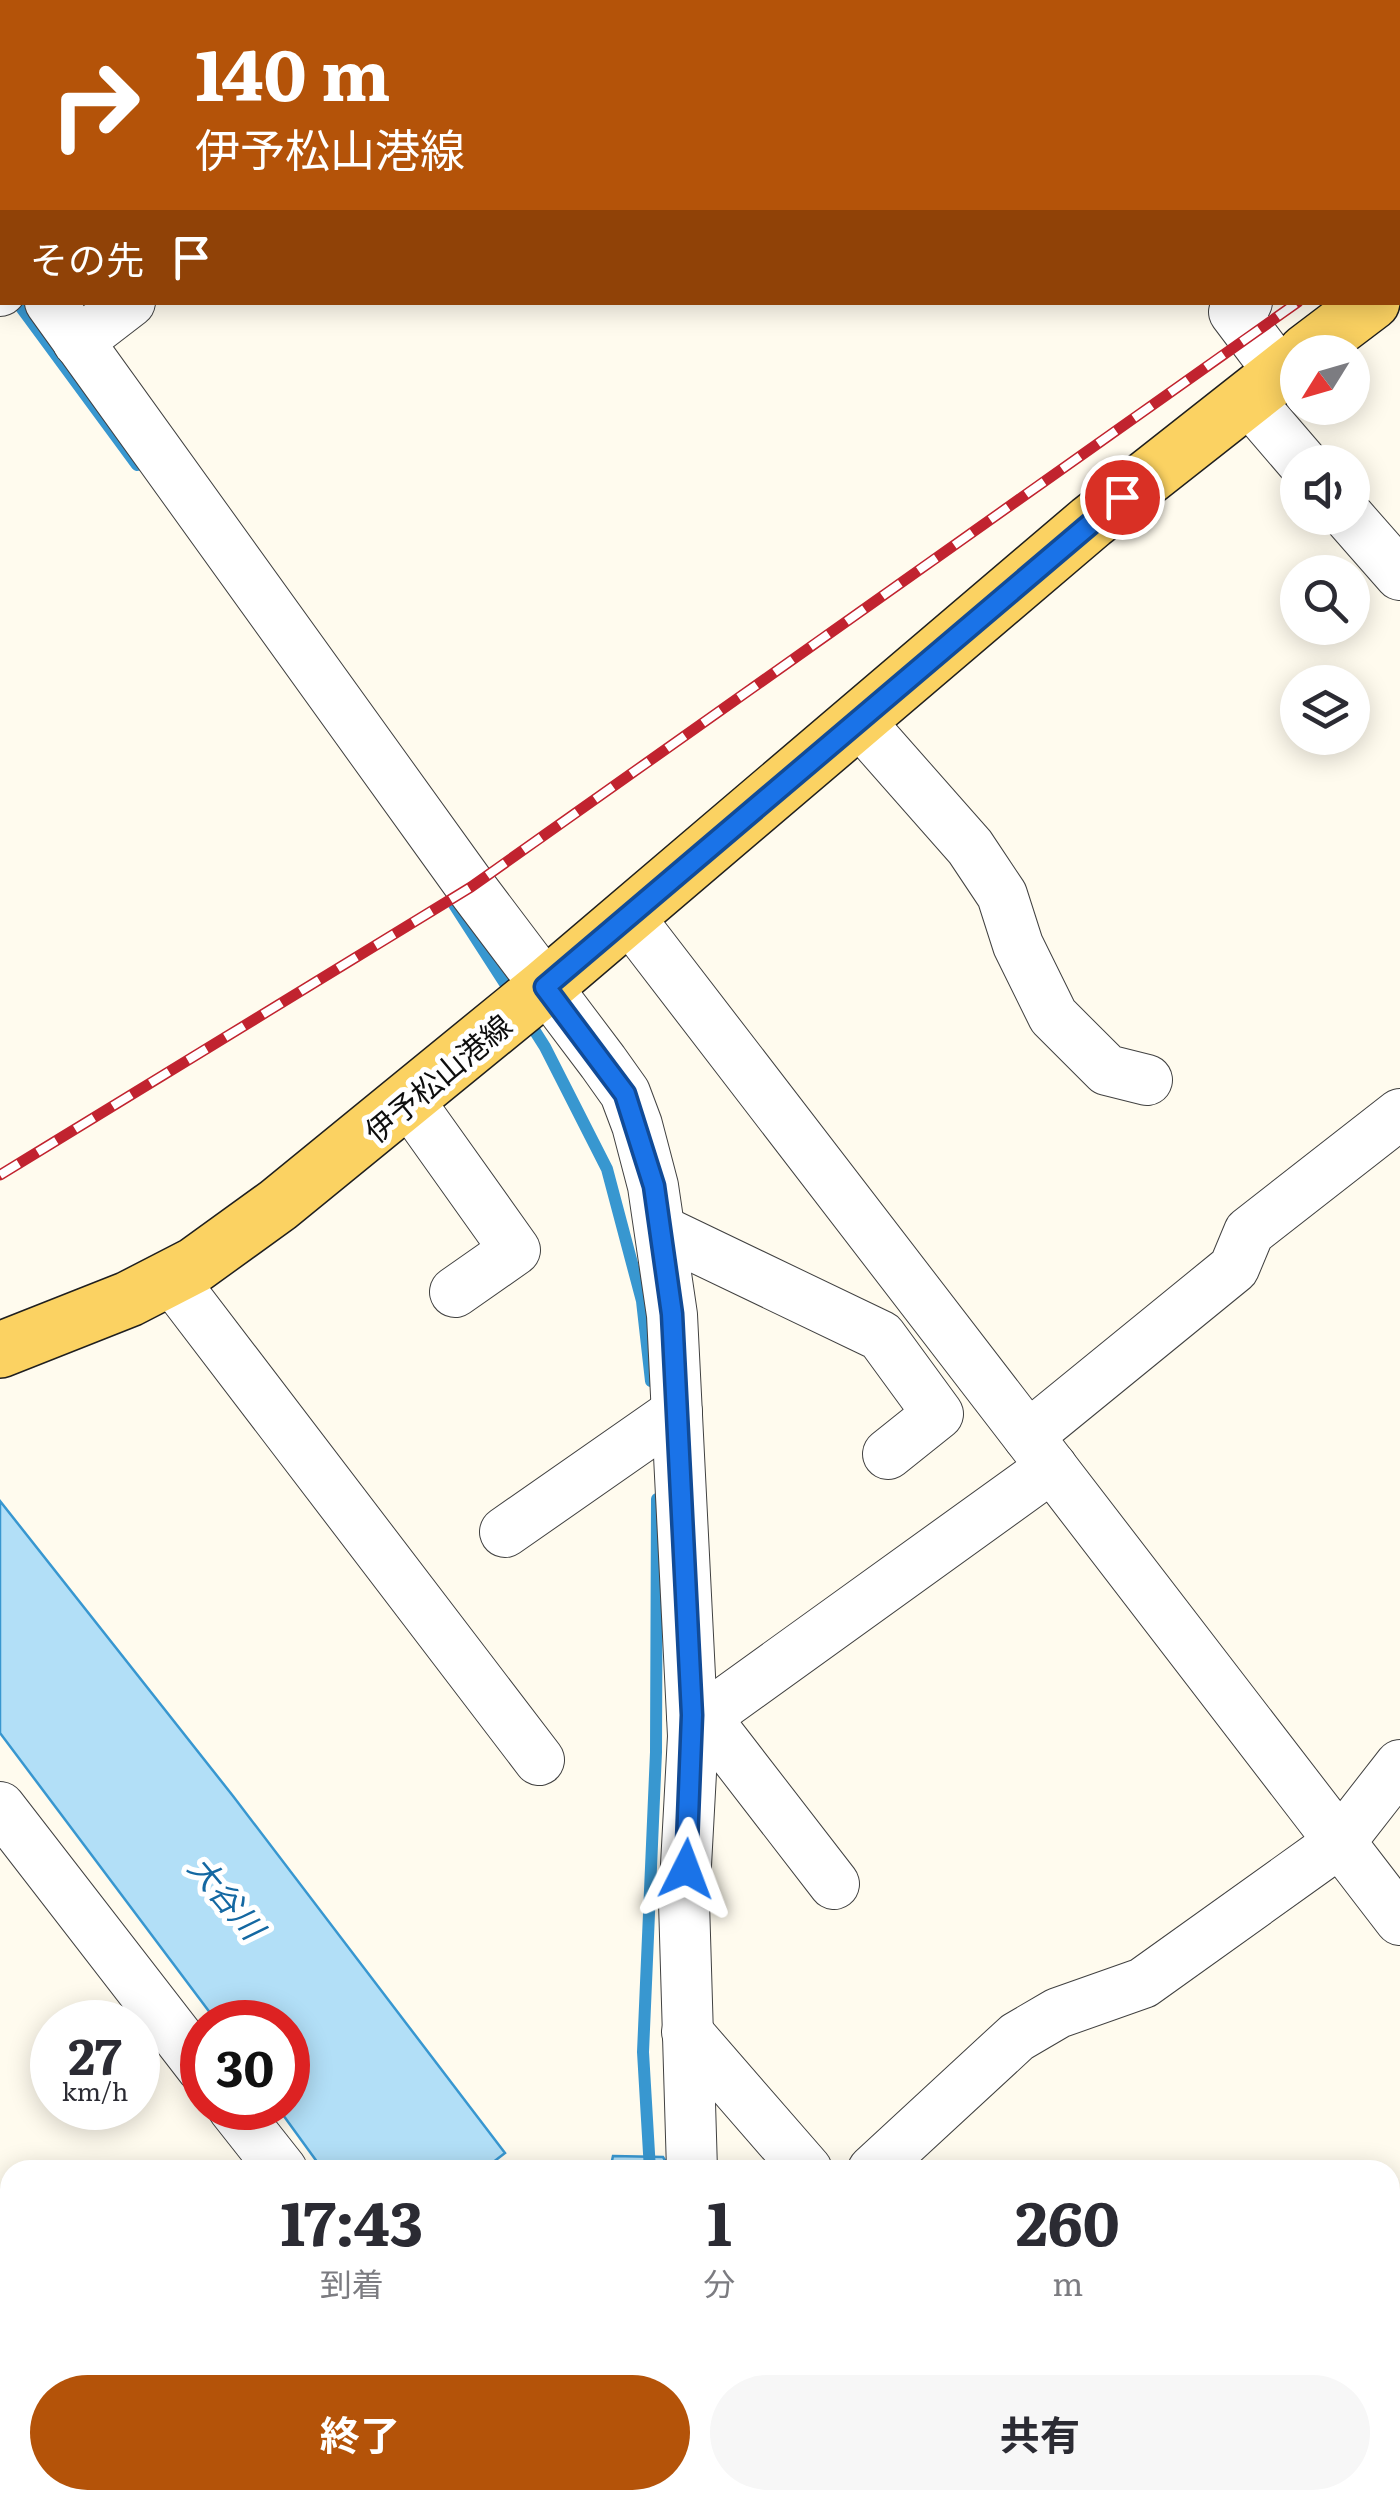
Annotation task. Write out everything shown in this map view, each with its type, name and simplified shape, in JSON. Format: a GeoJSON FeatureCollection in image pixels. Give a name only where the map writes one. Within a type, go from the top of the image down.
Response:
{"type":"FeatureCollection","features":[{"type":"Feature","properties":{"kind":"main road","name":"伊予松山港線"},"geometry":{"type":"LineString","coordinates":[[1329,335],[1368,305]]}},
{"type":"Feature","properties":{"kind":"main road","name":"伊予松山港線"},"geometry":{"type":"LineString","coordinates":[[0,1350],[113,1306],[196,1265],[278,1206],[545,987],[1091,522],[1280,373]]}},
{"type":"Feature","properties":{"kind":"street"},"geometry":{"type":"LineString","coordinates":[[120,305],[64,322],[625,1094],[654,1186],[672,1314],[699,1716],[684,1902],[692,2160]]}},
{"type":"Feature","properties":{"kind":"street"},"geometry":{"type":"LineString","coordinates":[[1244,305],[1234,312],[1280,369]]}},
{"type":"Feature","properties":{"kind":"street"},"geometry":{"type":"LineString","coordinates":[[1365,535],[1400,576]]}},
{"type":"Feature","properties":{"kind":"street"},"geometry":{"type":"LineString","coordinates":[[858,720],[970,847],[992,879],[1002,895],[1018,945],[1053,1016],[1107,1070],[1148,1080]]}},
{"type":"Feature","properties":{"kind":"street"},"geometry":{"type":"LineString","coordinates":[[628,916],[1400,1920]]}},
{"type":"Feature","properties":{"kind":"street"},"geometry":{"type":"LineString","coordinates":[[409,1101],[515,1250],[455,1292]]}},
{"type":"Feature","properties":{"kind":"street"},"geometry":{"type":"LineString","coordinates":[[699,1716],[1040,1451],[1234,1268],[1249,1232],[1400,1114]]}},
{"type":"Feature","properties":{"kind":"street"},"geometry":{"type":"LineString","coordinates":[[660,1230],[881,1336],[938,1414],[888,1454]]}},
{"type":"Feature","properties":{"kind":"street"},"geometry":{"type":"LineString","coordinates":[[170,1278],[539,1760]]}},
{"type":"Feature","properties":{"kind":"street"},"geometry":{"type":"LineString","coordinates":[[505,1532],[677,1412]]}},
{"type":"Feature","properties":{"kind":"street"},"geometry":{"type":"LineString","coordinates":[[699,1716],[834,1884]]}},
{"type":"Feature","properties":{"kind":"street"},"geometry":{"type":"LineString","coordinates":[[883,2160],[1017,2038],[1058,2013],[1143,1983],[1340,1842],[1400,1764]]}},
{"type":"Feature","properties":{"kind":"street"},"geometry":{"type":"LineString","coordinates":[[0,1807],[180,2040]]}},
{"type":"Feature","properties":{"kind":"street"},"geometry":{"type":"LineString","coordinates":[[687,2032],[798,2160]]}},
{"type":"Feature","properties":{"kind":"street"},"geometry":{"type":"LineString","coordinates":[[250,2130],[274,2160]]}},
{"type":"Feature","properties":{"kind":"water","name":"大谷川"},"geometry":{"type":"Polygon","coordinates":[[[0,1501],[233,1796],[505,2153],[496,2160],[316,2160],[294,2130],[310,2130],[310,2000],[200,2000],[0,1733],[0,1501]]]}},
{"type":"Feature","properties":{"kind":"water"},"geometry":{"type":"Polygon","coordinates":[[[613,2156],[665,2160],[612,2160],[613,2156]]]}},
{"type":"Feature","properties":{"kind":"waterway"},"geometry":{"type":"LineString","coordinates":[[19,305],[137,465]]}},
{"type":"Feature","properties":{"kind":"waterway"},"geometry":{"type":"LineString","coordinates":[[453,903],[513,996]]}},
{"type":"Feature","properties":{"kind":"waterway"},"geometry":{"type":"LineString","coordinates":[[526,1017],[607,1169],[642,1301],[651,1381]]}},
{"type":"Feature","properties":{"kind":"waterway"},"geometry":{"type":"LineString","coordinates":[[649,2160],[643,2052],[656,1752],[657,1499]]}},
{"type":"Feature","properties":{"kind":"railway"},"geometry":{"type":"LineString","coordinates":[[0,1175],[471,887],[1294,305]]}},
{"type":"Feature","properties":{"kind":"route"},"geometry":{"type":"LineString","coordinates":[[686,1869],[693,1736],[672,1314],[654,1186],[625,1094],[545,987],[1122,497]]}}]}
